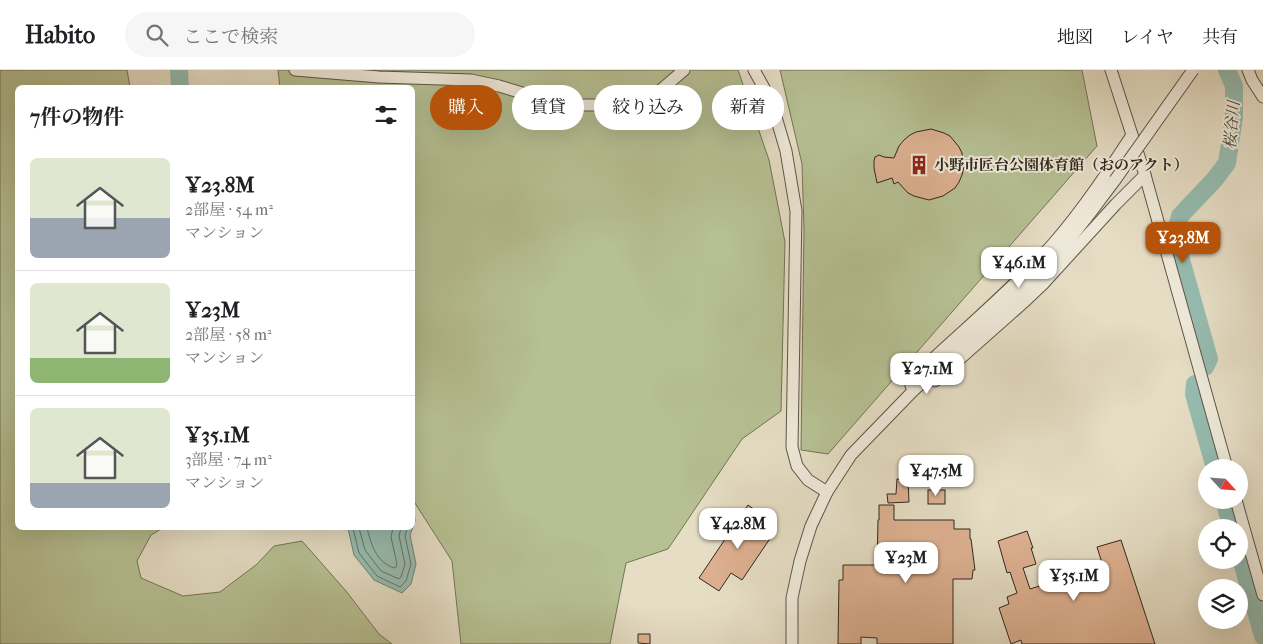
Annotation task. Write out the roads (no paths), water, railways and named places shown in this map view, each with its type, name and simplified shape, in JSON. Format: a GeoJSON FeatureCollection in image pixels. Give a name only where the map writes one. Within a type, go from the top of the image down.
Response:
{"type":"FeatureCollection","features":[{"type":"Feature","properties":{"kind":"street"},"geometry":{"type":"LineString","coordinates":[[295,70],[379,77],[471,80],[548,100],[580,105],[606,105],[635,101],[655,95],[684,70]]}},
{"type":"Feature","properties":{"kind":"street"},"geometry":{"type":"LineString","coordinates":[[754,70],[776,117],[786,151],[796,210],[792,447],[797,466],[808,480],[827,492]]}},
{"type":"Feature","properties":{"kind":"street"},"geometry":{"type":"LineString","coordinates":[[1111,70],[1144,175],[1224,459]]}},
{"type":"Feature","properties":{"kind":"street"},"geometry":{"type":"LineString","coordinates":[[792,644],[792,598],[800,561],[811,526],[827,492],[851,455],[913,391],[1032,280],[1066,244],[1115,180],[1192,70]]}},
{"type":"Feature","properties":{"kind":"street"},"geometry":{"type":"LineString","coordinates":[[1248,70],[1263,97]]}},
{"type":"Feature","properties":{"kind":"street"},"geometry":{"type":"LineString","coordinates":[[896,408],[923,368],[1020,278],[1051,245],[1083,207],[1132,135]]}},
{"type":"Feature","properties":{"kind":"street"},"geometry":{"type":"LineString","coordinates":[[896,408],[936,380],[1023,303],[1144,175]]}},
{"type":"Feature","properties":{"kind":"street"},"geometry":{"type":"LineString","coordinates":[[1239,509],[1263,595]]}},
{"type":"Feature","properties":{"kind":"water"},"geometry":{"type":"Polygon","coordinates":[[[348,530],[412,530],[410,535],[416,564],[411,584],[402,593],[374,580],[354,555],[348,530]]]}},
{"type":"Feature","properties":{"kind":"waterway"},"geometry":{"type":"LineString","coordinates":[[179,70],[180,85]]}},
{"type":"Feature","properties":{"kind":"waterway","name":"桜谷川"},"geometry":{"type":"LineString","coordinates":[[1205,367],[1209,359],[1176,242],[1176,232],[1180,216],[1215,179],[1227,163],[1234,117],[1234,86],[1227,70]]}},
{"type":"Feature","properties":{"kind":"waterway","name":"桜谷川"},"geometry":{"type":"LineString","coordinates":[[1195,384],[1194,394],[1212,459]]}},
{"type":"Feature","properties":{"kind":"waterway","name":"桜谷川"},"geometry":{"type":"LineString","coordinates":[[1227,509],[1229,519]]}},
{"type":"Feature","properties":{"kind":"waterway","name":"桜谷川"},"geometry":{"type":"LineString","coordinates":[[1244,569],[1263,636]]}},
{"type":"Feature","properties":{"kind":"place","name":"小野市匠台公園体育館（おのアクト）"},"geometry":{"type":"Point","coordinates":[919,165]}}]}
